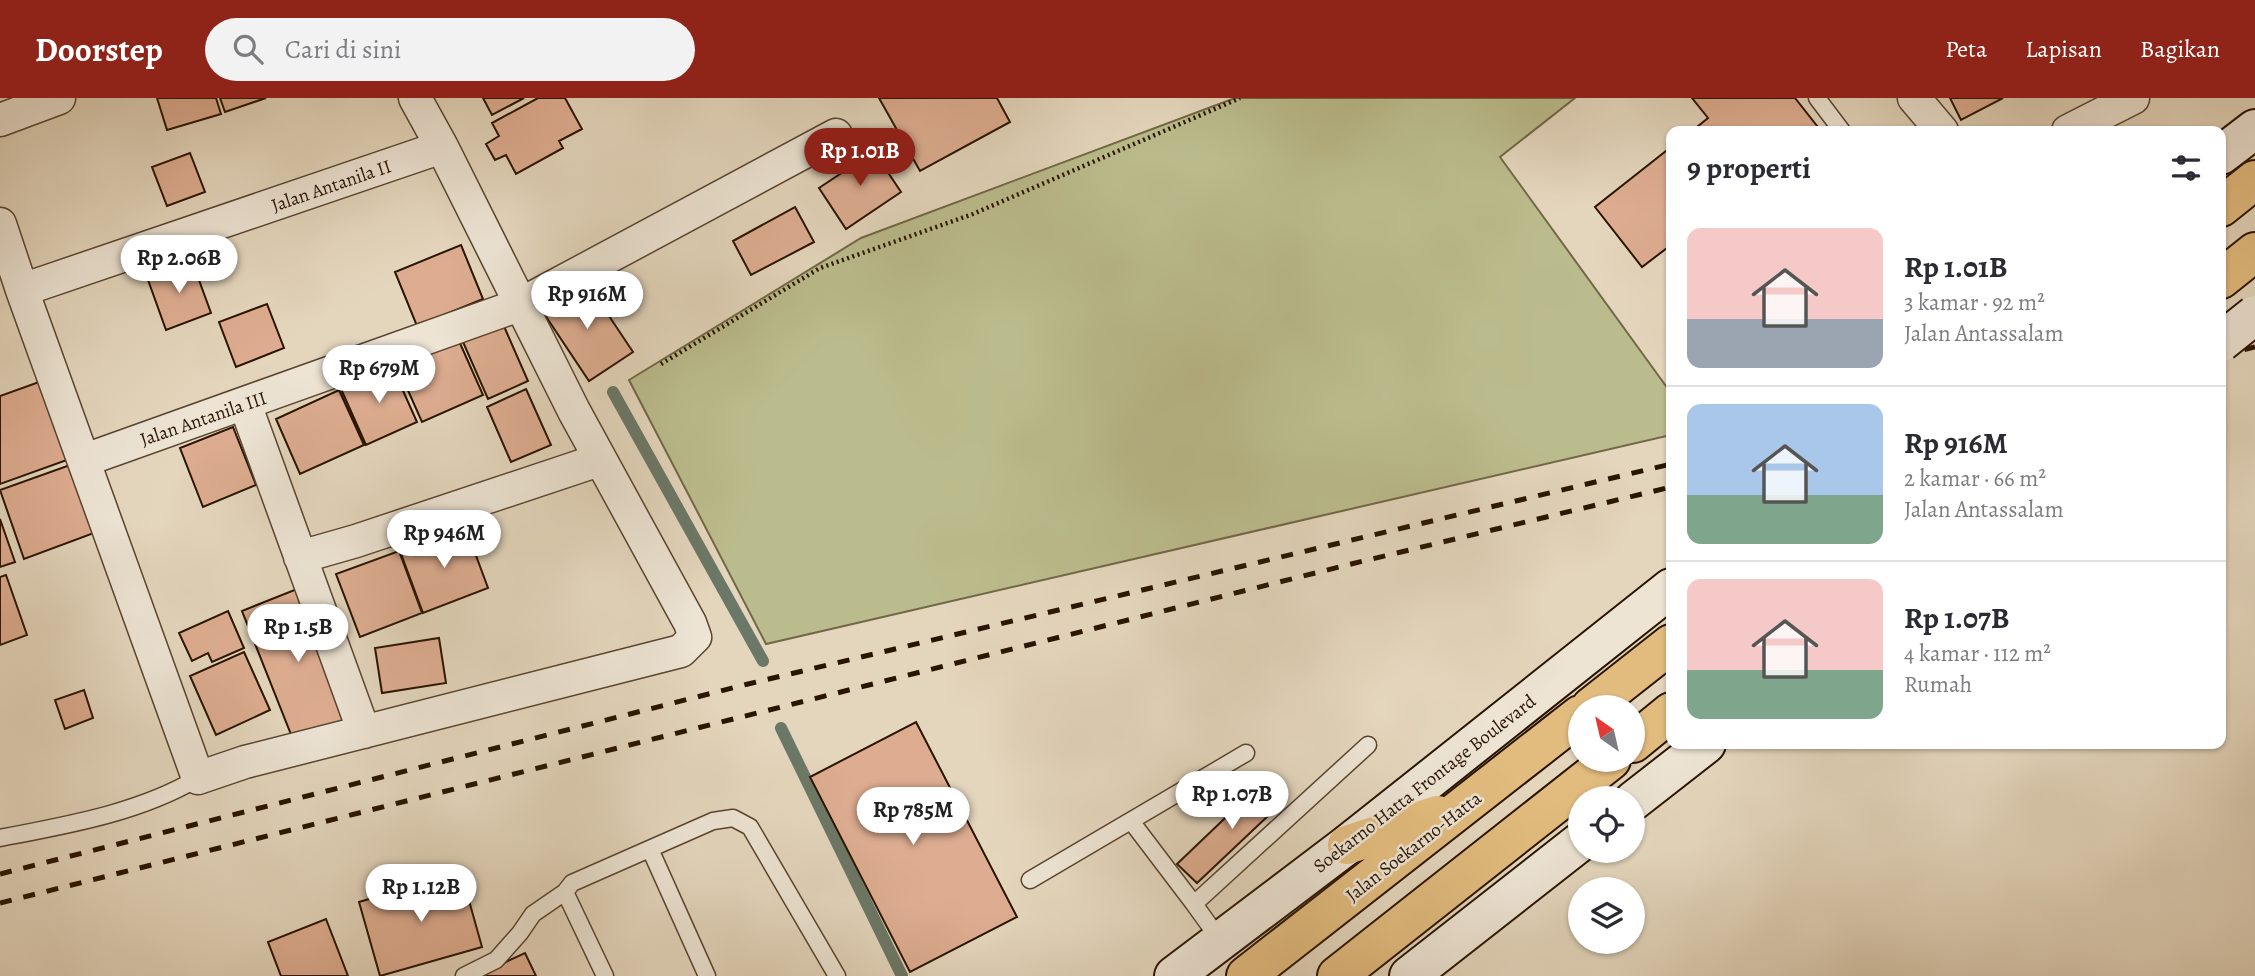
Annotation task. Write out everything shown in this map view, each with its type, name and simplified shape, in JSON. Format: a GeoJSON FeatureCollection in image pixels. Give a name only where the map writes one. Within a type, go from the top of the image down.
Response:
{"type":"FeatureCollection","features":[{"type":"Feature","properties":{"kind":"highway"},"geometry":{"type":"LineString","coordinates":[[2226,275],[2255,252]]}},
{"type":"Feature","properties":{"kind":"highway"},"geometry":{"type":"LineString","coordinates":[[1606,695],[1666,648]]}},
{"type":"Feature","properties":{"kind":"highway"},"geometry":{"type":"LineString","coordinates":[[1645,733],[1666,716]]}},
{"type":"Feature","properties":{"kind":"highway","name":"Jalan Soekarno-Hatta"},"geometry":{"type":"LineString","coordinates":[[1246,976],[1568,724]]}},
{"type":"Feature","properties":{"kind":"highway"},"geometry":{"type":"LineString","coordinates":[[1336,976],[1596,772]]}},
{"type":"Feature","properties":{"kind":"highway"},"geometry":{"type":"LineString","coordinates":[[1346,845],[1465,805]]}},
{"type":"Feature","properties":{"kind":"main road"},"geometry":{"type":"LineString","coordinates":[[2226,151],[2255,129]]}},
{"type":"Feature","properties":{"kind":"main road"},"geometry":{"type":"LineString","coordinates":[[2226,338],[2255,315]]}},
{"type":"Feature","properties":{"kind":"main road","name":"Soekarno Hatta Frontage Boulevard"},"geometry":{"type":"LineString","coordinates":[[1174,976],[1346,845],[1666,591]]}},
{"type":"Feature","properties":{"kind":"main road"},"geometry":{"type":"LineString","coordinates":[[1645,792],[1700,749]]}},
{"type":"Feature","properties":{"kind":"main road"},"geometry":{"type":"LineString","coordinates":[[1409,976],[1568,851]]}},
{"type":"Feature","properties":{"kind":"street"},"geometry":{"type":"LineString","coordinates":[[0,120],[59,98]]}},
{"type":"Feature","properties":{"kind":"street"},"geometry":{"type":"LineString","coordinates":[[0,224],[198,778],[245,762],[681,650],[695,637],[690,624],[599,460],[415,98]]}},
{"type":"Feature","properties":{"kind":"street"},"geometry":{"type":"LineString","coordinates":[[1914,98],[1938,126]]}},
{"type":"Feature","properties":{"kind":"street"},"geometry":{"type":"LineString","coordinates":[[2078,126],[2133,98]]}},
{"type":"Feature","properties":{"kind":"street","name":"Jalan Antanila III"},"geometry":{"type":"LineString","coordinates":[[85,460],[519,305],[836,135]]}},
{"type":"Feature","properties":{"kind":"street","name":"Jalan Antanila II"},"geometry":{"type":"LineString","coordinates":[[22,290],[442,147]]}},
{"type":"Feature","properties":{"kind":"street"},"geometry":{"type":"LineString","coordinates":[[245,404],[364,732]]}},
{"type":"Feature","properties":{"kind":"street"},"geometry":{"type":"LineString","coordinates":[[300,557],[599,460]]}},
{"type":"Feature","properties":{"kind":"lane"},"geometry":{"type":"LineString","coordinates":[[1817,98],[1838,126]]}},
{"type":"Feature","properties":{"kind":"lane"},"geometry":{"type":"LineString","coordinates":[[1194,904],[1368,746]]}},
{"type":"Feature","properties":{"kind":"lane"},"geometry":{"type":"LineString","coordinates":[[1030,880],[1246,753]]}},
{"type":"Feature","properties":{"kind":"lane"},"geometry":{"type":"LineString","coordinates":[[0,838],[74,823],[171,794],[198,778]]}},
{"type":"Feature","properties":{"kind":"lane"},"geometry":{"type":"LineString","coordinates":[[464,976],[496,960],[533,914],[565,892],[572,883],[713,821],[733,817],[750,827],[837,976]]}},
{"type":"Feature","properties":{"kind":"lane"},"geometry":{"type":"LineString","coordinates":[[1131,821],[1220,940]]}},
{"type":"Feature","properties":{"kind":"lane"},"geometry":{"type":"LineString","coordinates":[[650,849],[707,976]]}},
{"type":"Feature","properties":{"kind":"lane"},"geometry":{"type":"LineString","coordinates":[[565,892],[604,976]]}},
{"type":"Feature","properties":{"kind":"path"},"geometry":{"type":"LineString","coordinates":[[661,364],[820,268],[973,214],[1240,98]]}},
{"type":"Feature","properties":{"kind":"green space"},"geometry":{"type":"Polygon","coordinates":[[[1235,98],[1575,98],[1500,157],[1666,386],[1666,436],[766,644],[629,380],[861,238],[1235,98]]]}},
{"type":"Feature","properties":{"kind":"building"},"geometry":{"type":"Polygon","coordinates":[[[157,98],[216,98],[221,114],[167,130],[157,98]]]}},
{"type":"Feature","properties":{"kind":"building"},"geometry":{"type":"Polygon","coordinates":[[[220,98],[266,98],[225,112],[220,98]]]}},
{"type":"Feature","properties":{"kind":"building"},"geometry":{"type":"Polygon","coordinates":[[[483,98],[524,98],[492,115],[483,98]]]}},
{"type":"Feature","properties":{"kind":"building"},"geometry":{"type":"Polygon","coordinates":[[[538,98],[565,98],[582,129],[559,141],[563,148],[516,174],[506,155],[495,160],[486,144],[499,136],[492,123],[538,98]]]}},
{"type":"Feature","properties":{"kind":"building"},"geometry":{"type":"Polygon","coordinates":[[[879,98],[997,98],[1010,122],[920,171],[879,98]]]}},
{"type":"Feature","properties":{"kind":"building"},"geometry":{"type":"Polygon","coordinates":[[[1692,98],[1795,98],[1817,126],[1698,126],[1708,118],[1692,98]]]}},
{"type":"Feature","properties":{"kind":"building"},"geometry":{"type":"Polygon","coordinates":[[[1950,98],[2003,98],[1961,120],[1950,98]]]}},
{"type":"Feature","properties":{"kind":"building"},"geometry":{"type":"Polygon","coordinates":[[[869,144],[901,192],[846,229],[819,188],[858,162],[853,155],[869,144]]]}},
{"type":"Feature","properties":{"kind":"building"},"geometry":{"type":"Polygon","coordinates":[[[1666,151],[1666,249],[1642,267],[1595,207],[1666,151]]]}},
{"type":"Feature","properties":{"kind":"building"},"geometry":{"type":"Polygon","coordinates":[[[190,153],[205,192],[167,206],[152,167],[190,153]]]}},
{"type":"Feature","properties":{"kind":"building"},"geometry":{"type":"Polygon","coordinates":[[[795,207],[814,242],[751,275],[733,241],[795,207]]]}},
{"type":"Feature","properties":{"kind":"building"},"geometry":{"type":"Polygon","coordinates":[[[461,245],[483,299],[417,326],[395,272],[461,245]]]}},
{"type":"Feature","properties":{"kind":"building"},"geometry":{"type":"Polygon","coordinates":[[[192,261],[211,313],[166,330],[147,277],[192,261]]]}},
{"type":"Feature","properties":{"kind":"building"},"geometry":{"type":"Polygon","coordinates":[[[585,280],[633,352],[589,381],[541,309],[585,280]]]}},
{"type":"Feature","properties":{"kind":"building"},"geometry":{"type":"Polygon","coordinates":[[[267,304],[284,348],[236,367],[219,322],[267,304]]]}},
{"type":"Feature","properties":{"kind":"building"},"geometry":{"type":"Polygon","coordinates":[[[503,324],[528,381],[488,399],[463,342],[503,324]]]}},
{"type":"Feature","properties":{"kind":"building"},"geometry":{"type":"Polygon","coordinates":[[[459,341],[483,395],[422,422],[398,368],[459,341]]]}},
{"type":"Feature","properties":{"kind":"building"},"geometry":{"type":"Polygon","coordinates":[[[392,366],[417,422],[366,445],[341,389],[392,366]]]}},
{"type":"Feature","properties":{"kind":"building"},"geometry":{"type":"Polygon","coordinates":[[[39,382],[67,460],[0,484],[0,396],[39,382]]]}},
{"type":"Feature","properties":{"kind":"building"},"geometry":{"type":"Polygon","coordinates":[[[526,389],[551,445],[511,462],[487,407],[526,389]]]}},
{"type":"Feature","properties":{"kind":"building"},"geometry":{"type":"Polygon","coordinates":[[[339,390],[364,445],[300,474],[276,419],[339,390]]]}},
{"type":"Feature","properties":{"kind":"building"},"geometry":{"type":"Polygon","coordinates":[[[233,427],[256,485],[203,507],[180,448],[233,427]]]}},
{"type":"Feature","properties":{"kind":"building"},"geometry":{"type":"Polygon","coordinates":[[[70,465],[94,533],[24,559],[0,490],[70,465]]]}},
{"type":"Feature","properties":{"kind":"building"},"geometry":{"type":"Polygon","coordinates":[[[0,519],[15,562],[0,567],[0,519]]]}},
{"type":"Feature","properties":{"kind":"building"},"geometry":{"type":"Polygon","coordinates":[[[465,526],[488,588],[423,613],[400,551],[465,526]]]}},
{"type":"Feature","properties":{"kind":"building"},"geometry":{"type":"Polygon","coordinates":[[[399,551],[422,613],[360,637],[336,574],[399,551]]]}},
{"type":"Feature","properties":{"kind":"building"},"geometry":{"type":"Polygon","coordinates":[[[6,575],[27,635],[0,645],[0,577],[6,575]]]}},
{"type":"Feature","properties":{"kind":"building"},"geometry":{"type":"Polygon","coordinates":[[[302,587],[354,717],[294,742],[242,611],[302,587]]]}},
{"type":"Feature","properties":{"kind":"building"},"geometry":{"type":"Polygon","coordinates":[[[228,611],[244,648],[212,662],[208,653],[192,661],[179,633],[228,611]]]}},
{"type":"Feature","properties":{"kind":"building"},"geometry":{"type":"Polygon","coordinates":[[[439,638],[446,683],[382,693],[375,648],[439,638]]]}},
{"type":"Feature","properties":{"kind":"building"},"geometry":{"type":"Polygon","coordinates":[[[244,652],[270,710],[216,735],[190,676],[244,652]]]}},
{"type":"Feature","properties":{"kind":"building"},"geometry":{"type":"Polygon","coordinates":[[[84,690],[93,718],[65,729],[55,700],[84,690]]]}},
{"type":"Feature","properties":{"kind":"building"},"geometry":{"type":"Polygon","coordinates":[[[916,722],[1017,917],[910,972],[810,777],[916,722]]]}},
{"type":"Feature","properties":{"kind":"building"},"geometry":{"type":"Polygon","coordinates":[[[1267,778],[1286,799],[1197,883],[1177,864],[1267,778]]]}},
{"type":"Feature","properties":{"kind":"building"},"geometry":{"type":"Polygon","coordinates":[[[461,872],[482,947],[380,976],[359,902],[461,872]]]}},
{"type":"Feature","properties":{"kind":"building"},"geometry":{"type":"Polygon","coordinates":[[[326,919],[348,976],[281,976],[268,942],[326,919]]]}},
{"type":"Feature","properties":{"kind":"building"},"geometry":{"type":"Polygon","coordinates":[[[525,953],[536,976],[476,976],[525,953]]]}},
{"type":"Feature","properties":{"kind":"waterway"},"geometry":{"type":"LineString","coordinates":[[613,392],[763,661]]}},
{"type":"Feature","properties":{"kind":"waterway"},"geometry":{"type":"LineString","coordinates":[[781,728],[902,976]]}},
{"type":"Feature","properties":{"kind":"railway"},"geometry":{"type":"LineString","coordinates":[[2226,330],[2255,323]]}},
{"type":"Feature","properties":{"kind":"railway"},"geometry":{"type":"LineString","coordinates":[[2226,354],[2255,347]]}},
{"type":"Feature","properties":{"kind":"railway"},"geometry":{"type":"LineString","coordinates":[[0,874],[748,684],[1666,465]]}},
{"type":"Feature","properties":{"kind":"railway"},"geometry":{"type":"LineString","coordinates":[[0,903],[1347,565],[1666,488]]}}]}
